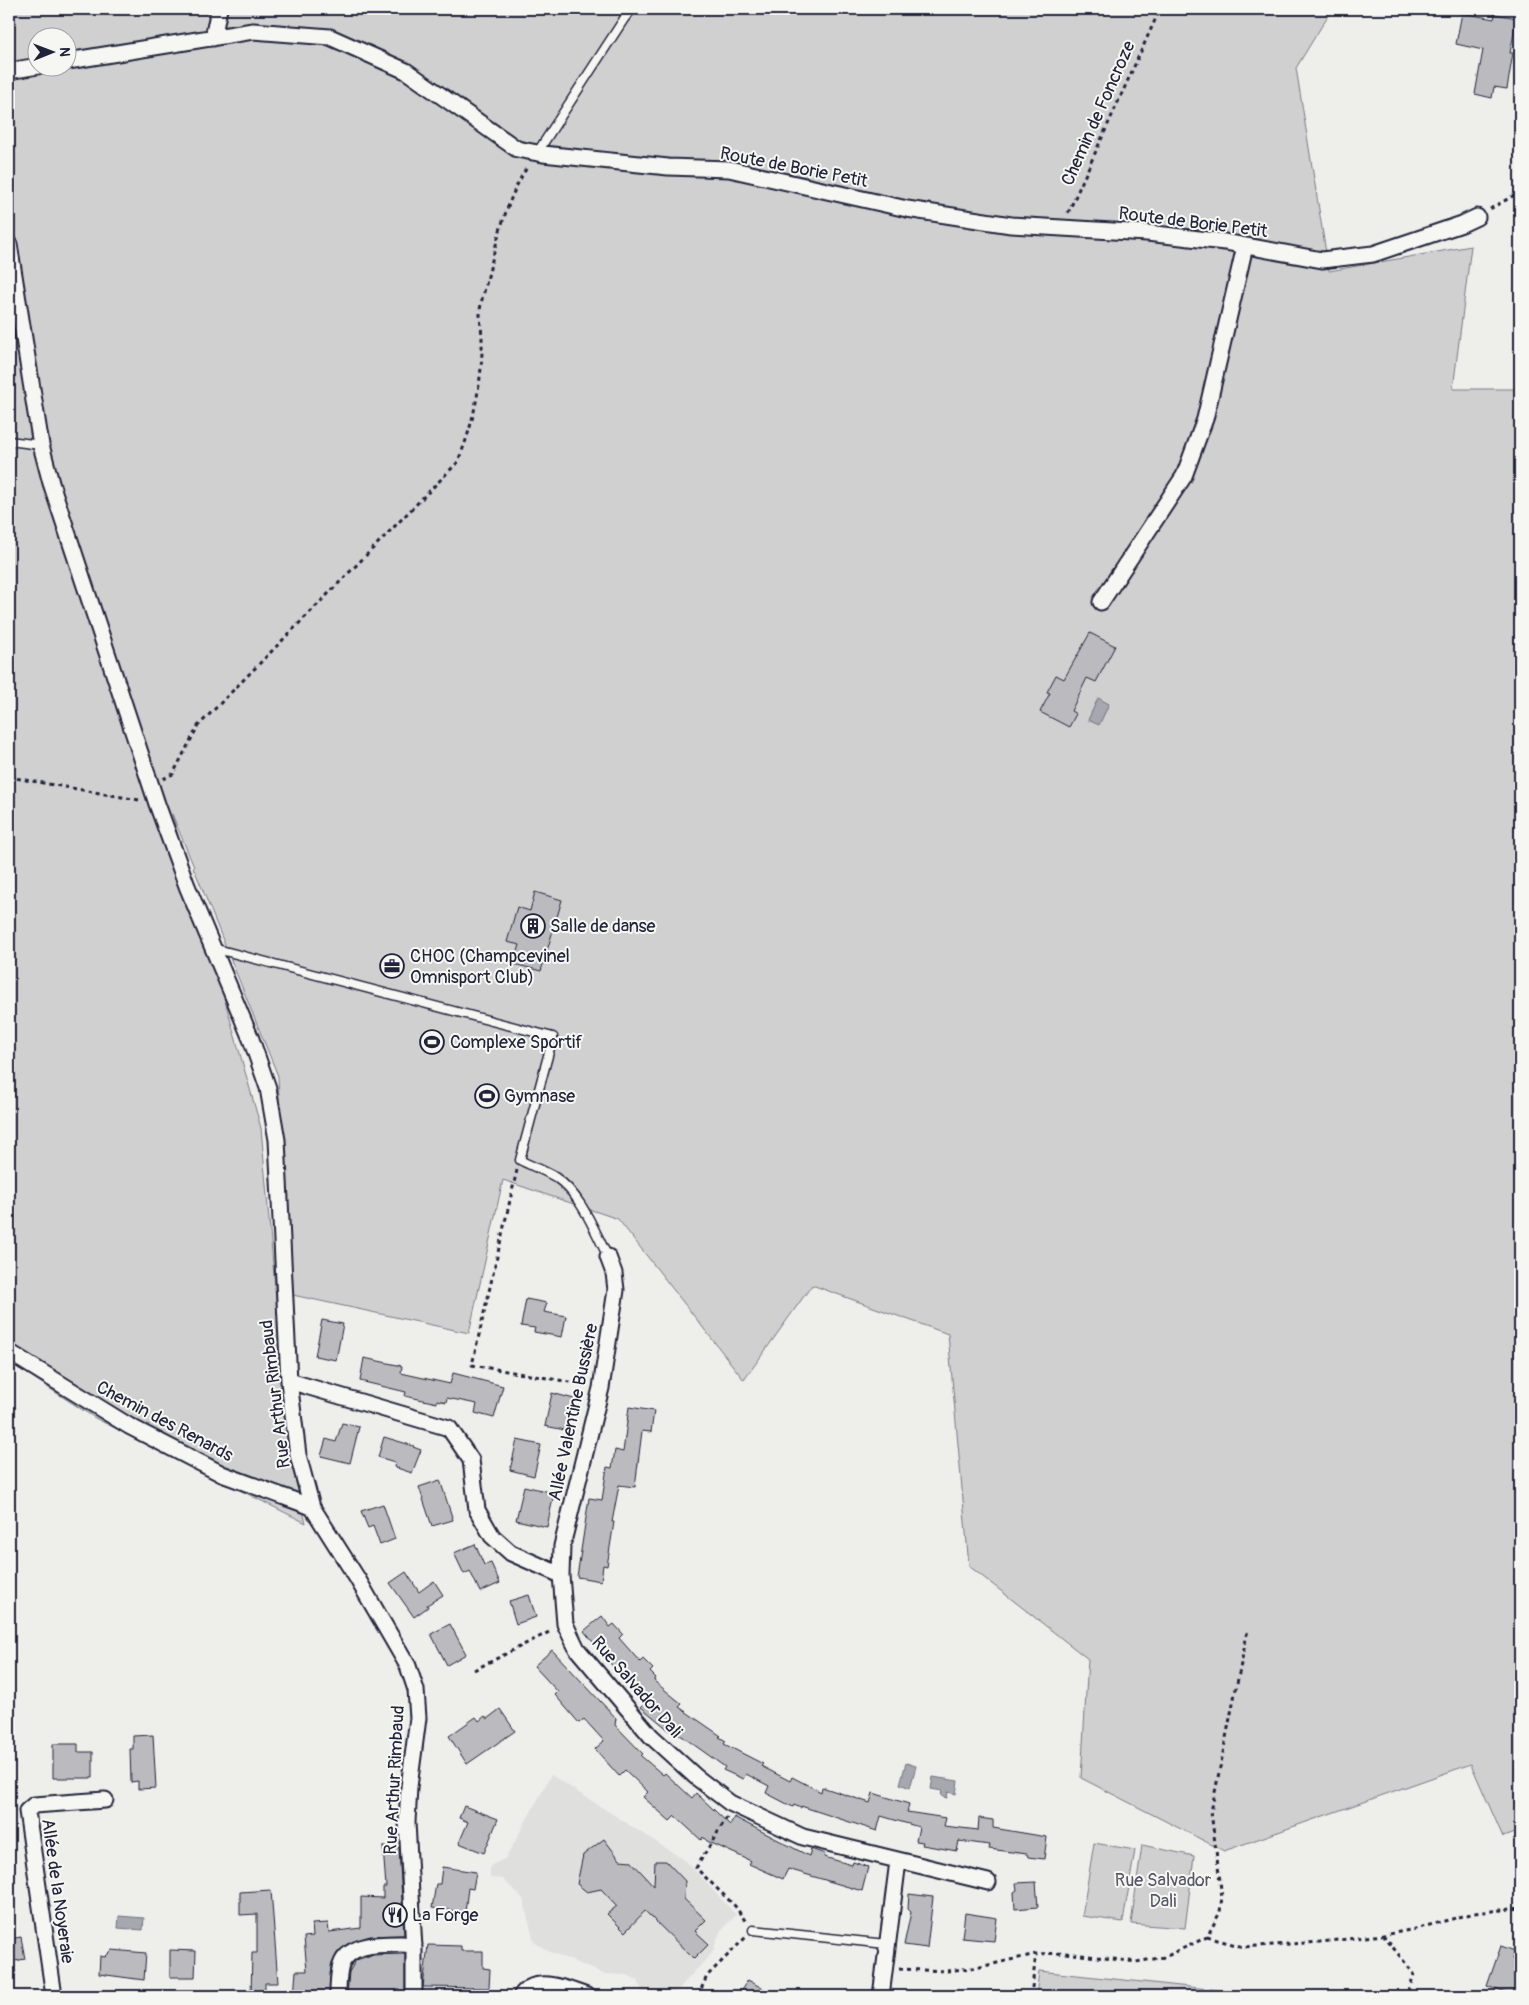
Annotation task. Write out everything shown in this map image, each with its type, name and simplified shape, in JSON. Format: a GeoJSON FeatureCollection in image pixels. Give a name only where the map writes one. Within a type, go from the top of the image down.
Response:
{"type":"FeatureCollection","features":[{"type":"Feature","properties":{"kind":"street"},"geometry":{"type":"LineString","coordinates":[[213,38],[219,9]]}},
{"type":"Feature","properties":{"kind":"street","name":"Route de Borie Petit"},"geometry":{"type":"LineString","coordinates":[[78,59],[253,31],[330,37],[406,71],[518,149],[668,167],[729,169],[907,210],[1012,225],[1148,233],[1245,246],[1322,260],[1373,254],[1462,224],[1477,217]]}},
{"type":"Feature","properties":{"kind":"street"},"geometry":{"type":"LineString","coordinates":[[9,71],[28,68]]}},
{"type":"Feature","properties":{"kind":"street","name":"Rue Arthur Rimbaud"},"geometry":{"type":"LineString","coordinates":[[9,244],[41,445],[51,483],[157,804],[187,886],[251,1040],[268,1088],[275,1131],[289,1381],[298,1455],[312,1507],[357,1578],[408,1666],[416,1690],[418,1718],[409,1787],[407,1822],[414,1944],[414,1996]]}},
{"type":"Feature","properties":{"kind":"street"},"geometry":{"type":"LineString","coordinates":[[1101,602],[1184,476],[1205,419],[1245,246]]}},
{"type":"Feature","properties":{"kind":"street","name":"Allée Valentine Bussière"},"geometry":{"type":"LineString","coordinates":[[561,1575],[562,1546],[601,1388],[616,1290],[614,1273],[608,1257]]}},
{"type":"Feature","properties":{"kind":"street","name":"Chemin des Renards"},"geometry":{"type":"LineString","coordinates":[[9,1352],[129,1426],[222,1474],[312,1507]]}},
{"type":"Feature","properties":{"kind":"street"},"geometry":{"type":"LineString","coordinates":[[289,1381],[449,1428],[471,1460],[477,1510],[492,1536],[511,1553],[561,1575]]}},
{"type":"Feature","properties":{"kind":"street","name":"Rue Salvador Dali"},"geometry":{"type":"LineString","coordinates":[[561,1575],[565,1624],[577,1649],[651,1736],[696,1777],[730,1803],[803,1837],[988,1882]]}},
{"type":"Feature","properties":{"kind":"street","name":"Allée de la Noyeraie"},"geometry":{"type":"LineString","coordinates":[[54,1996],[27,1811],[34,1805],[105,1800]]}},
{"type":"Feature","properties":{"kind":"street"},"geometry":{"type":"LineString","coordinates":[[881,1996],[886,1944],[898,1861]]}},
{"type":"Feature","properties":{"kind":"street"},"geometry":{"type":"LineString","coordinates":[[338,1996],[340,1967],[352,1951],[361,1947],[414,1944]]}},
{"type":"Feature","properties":{"kind":"street"},"geometry":{"type":"LineString","coordinates":[[521,1996],[537,1986],[554,1985],[587,1996]]}},
{"type":"Feature","properties":{"kind":"lane"},"geometry":{"type":"LineString","coordinates":[[537,152],[632,9]]}},
{"type":"Feature","properties":{"kind":"lane"},"geometry":{"type":"LineString","coordinates":[[9,441],[41,445]]}},
{"type":"Feature","properties":{"kind":"lane"},"geometry":{"type":"LineString","coordinates":[[213,948],[553,1038],[520,1160],[555,1177],[570,1190],[592,1224],[608,1257]]}},
{"type":"Feature","properties":{"kind":"lane"},"geometry":{"type":"LineString","coordinates":[[753,1930],[886,1944]]}},
{"type":"Feature","properties":{"kind":"path","name":"Chemin de Foncroze"},"geometry":{"type":"LineString","coordinates":[[1061,229],[1160,9]]}},
{"type":"Feature","properties":{"kind":"path"},"geometry":{"type":"LineString","coordinates":[[152,785],[173,774],[198,726],[457,463],[465,445],[473,414],[482,341],[480,312],[496,243],[518,181],[537,152]]}},
{"type":"Feature","properties":{"kind":"path"},"geometry":{"type":"LineString","coordinates":[[1477,217],[1520,192]]}},
{"type":"Feature","properties":{"kind":"path"},"geometry":{"type":"LineString","coordinates":[[9,777],[157,804]]}},
{"type":"Feature","properties":{"kind":"path"},"geometry":{"type":"LineString","coordinates":[[520,1160],[472,1365],[601,1388]]}},
{"type":"Feature","properties":{"kind":"path"},"geometry":{"type":"LineString","coordinates":[[474,1670],[565,1624]]}},
{"type":"Feature","properties":{"kind":"path"},"geometry":{"type":"LineString","coordinates":[[885,1968],[947,1971],[980,1967],[1036,1954],[1065,1953],[1136,1962],[1165,1957],[1207,1937],[1220,1912],[1222,1897],[1211,1812],[1248,1629]]}},
{"type":"Feature","properties":{"kind":"path"},"geometry":{"type":"LineString","coordinates":[[698,1996],[706,1976],[753,1930],[735,1906],[696,1868],[725,1823]]}},
{"type":"Feature","properties":{"kind":"path"},"geometry":{"type":"LineString","coordinates":[[1207,1937],[1243,1947],[1320,1942],[1382,1935],[1415,1929],[1474,1913],[1520,1908]]}},
{"type":"Feature","properties":{"kind":"path"},"geometry":{"type":"LineString","coordinates":[[1382,1935],[1414,1974],[1407,1996]]}},
{"type":"Feature","properties":{"kind":"path"},"geometry":{"type":"LineString","coordinates":[[1031,1996],[1036,1954]]}},
{"type":"Feature","properties":{"kind":"shaded area"},"geometry":{"type":"Polygon","coordinates":[[[1098,698],[1109,704],[1099,725],[1088,720],[1098,698]]]}},
{"type":"Feature","properties":{"kind":"shaded area"},"geometry":{"type":"Polygon","coordinates":[[[906,1763],[916,1766],[910,1788],[900,1784],[906,1763]]]}},
{"type":"Feature","properties":{"kind":"shaded area"},"geometry":{"type":"Polygon","coordinates":[[[551,1775],[686,1861],[736,1915],[721,1930],[712,1953],[672,1996],[643,1996],[638,1980],[627,1975],[604,1974],[550,1952],[534,1942],[523,1899],[503,1879],[490,1878],[490,1866],[506,1858],[551,1775]]]}},
{"type":"Feature","properties":{"kind":"shaded area"},"geometry":{"type":"Polygon","coordinates":[[[933,1777],[958,1781],[956,1794],[948,1792],[947,1798],[941,1796],[942,1791],[931,1789],[933,1777]]]}},
{"type":"Feature","properties":{"kind":"shaded area"},"geometry":{"type":"Polygon","coordinates":[[[119,1916],[144,1918],[143,1930],[118,1928],[119,1916]]]}},
{"type":"Feature","properties":{"kind":"green space"},"geometry":{"type":"Polygon","coordinates":[[[9,9],[1332,9],[1296,68],[1329,271],[1471,246],[1453,389],[1520,389],[1520,1831],[1503,1837],[1471,1764],[1224,1851],[1081,1778],[1088,1659],[969,1566],[948,1334],[812,1285],[744,1380],[618,1219],[503,1180],[469,1333],[288,1294],[278,1076],[193,870],[194,867],[172,814],[261,1128],[290,1458],[306,1523],[95,1418],[9,1362],[9,9]]]}},
{"type":"Feature","properties":{"kind":"green space"},"geometry":{"type":"Polygon","coordinates":[[[1094,1843],[1135,1850],[1123,1922],[1082,1916],[1094,1843]]]}},
{"type":"Feature","properties":{"kind":"green space","name":"Rue Salvador Dali"},"geometry":{"type":"Polygon","coordinates":[[[1142,1845],[1194,1856],[1185,1928],[1131,1924],[1142,1845]]]}},
{"type":"Feature","properties":{"kind":"green space"},"geometry":{"type":"Polygon","coordinates":[[[1039,1971],[1274,1996],[1036,1996],[1039,1971]]]}},
{"type":"Feature","properties":{"kind":"building"},"geometry":{"type":"Polygon","coordinates":[[[1462,13],[1494,19],[1495,14],[1517,18],[1510,53],[1513,53],[1507,89],[1494,87],[1492,98],[1475,94],[1483,50],[1456,44],[1462,13]]]}},
{"type":"Feature","properties":{"kind":"building"},"geometry":{"type":"Polygon","coordinates":[[[1090,633],[1115,646],[1096,682],[1087,678],[1071,711],[1076,714],[1069,727],[1040,712],[1050,693],[1047,692],[1056,675],[1064,679],[1090,633]]]}},
{"type":"Feature","properties":{"kind":"building","name":"Salle de danse"},"geometry":{"type":"Polygon","coordinates":[[[535,892],[562,900],[541,971],[514,964],[520,945],[507,942],[517,907],[530,911],[535,892]]]}},
{"type":"Feature","properties":{"kind":"building"},"geometry":{"type":"Polygon","coordinates":[[[526,1299],[547,1303],[544,1312],[566,1316],[562,1337],[534,1332],[535,1328],[521,1326],[526,1299]]]}},
{"type":"Feature","properties":{"kind":"building"},"geometry":{"type":"Polygon","coordinates":[[[322,1320],[343,1324],[336,1360],[315,1356],[322,1320]]]}},
{"type":"Feature","properties":{"kind":"building"},"geometry":{"type":"Polygon","coordinates":[[[364,1358],[402,1366],[401,1373],[450,1384],[453,1373],[503,1386],[494,1418],[475,1413],[477,1404],[447,1398],[446,1402],[437,1400],[437,1403],[405,1396],[406,1392],[360,1381],[364,1358]]]}},
{"type":"Feature","properties":{"kind":"building"},"geometry":{"type":"Polygon","coordinates":[[[552,1393],[574,1399],[565,1430],[545,1426],[552,1393]]]}},
{"type":"Feature","properties":{"kind":"building"},"geometry":{"type":"Polygon","coordinates":[[[629,1407],[654,1411],[651,1432],[642,1431],[635,1487],[619,1485],[612,1522],[614,1522],[607,1566],[603,1565],[601,1581],[577,1577],[589,1498],[602,1500],[607,1467],[612,1468],[615,1450],[623,1452],[629,1407]]]}},
{"type":"Feature","properties":{"kind":"building"},"geometry":{"type":"Polygon","coordinates":[[[342,1423],[359,1427],[350,1463],[321,1456],[326,1439],[336,1442],[342,1423]]]}},
{"type":"Feature","properties":{"kind":"building"},"geometry":{"type":"Polygon","coordinates":[[[384,1437],[421,1450],[412,1473],[394,1467],[395,1462],[378,1457],[384,1437]]]}},
{"type":"Feature","properties":{"kind":"building"},"geometry":{"type":"Polygon","coordinates":[[[517,1440],[541,1445],[534,1476],[510,1470],[517,1440]]]}},
{"type":"Feature","properties":{"kind":"building"},"geometry":{"type":"Polygon","coordinates":[[[440,1480],[453,1520],[432,1526],[419,1487],[440,1480]]]}},
{"type":"Feature","properties":{"kind":"building"},"geometry":{"type":"Polygon","coordinates":[[[524,1486],[554,1493],[547,1527],[516,1520],[524,1486]]]}},
{"type":"Feature","properties":{"kind":"building"},"geometry":{"type":"Polygon","coordinates":[[[383,1504],[395,1539],[380,1545],[373,1526],[368,1528],[361,1511],[383,1504]]]}},
{"type":"Feature","properties":{"kind":"building"},"geometry":{"type":"Polygon","coordinates":[[[475,1544],[484,1565],[491,1563],[500,1583],[480,1592],[470,1571],[464,1574],[454,1553],[475,1544]]]}},
{"type":"Feature","properties":{"kind":"building"},"geometry":{"type":"Polygon","coordinates":[[[406,1572],[419,1592],[434,1581],[443,1595],[427,1605],[428,1607],[414,1617],[390,1583],[406,1572]]]}},
{"type":"Feature","properties":{"kind":"building"},"geometry":{"type":"Polygon","coordinates":[[[529,1595],[536,1617],[516,1624],[509,1601],[529,1595]]]}},
{"type":"Feature","properties":{"kind":"building"},"geometry":{"type":"Polygon","coordinates":[[[602,1616],[610,1627],[614,1624],[623,1634],[619,1638],[640,1662],[643,1659],[653,1669],[650,1672],[656,1678],[654,1681],[682,1704],[679,1707],[721,1736],[719,1737],[726,1741],[724,1744],[763,1764],[761,1766],[790,1781],[792,1777],[821,1792],[822,1787],[870,1803],[873,1793],[909,1804],[907,1812],[946,1818],[944,1826],[978,1830],[979,1818],[993,1820],[993,1828],[1047,1837],[1044,1859],[1028,1857],[1027,1854],[989,1849],[990,1845],[959,1841],[957,1851],[922,1845],[923,1842],[916,1841],[919,1827],[881,1816],[877,1831],[801,1806],[801,1808],[794,1805],[793,1807],[766,1793],[769,1786],[746,1774],[743,1779],[723,1770],[725,1767],[672,1729],[670,1731],[641,1707],[647,1701],[615,1669],[584,1631],[602,1616]]]}},
{"type":"Feature","properties":{"kind":"building"},"geometry":{"type":"Polygon","coordinates":[[[450,1624],[466,1654],[447,1665],[431,1634],[450,1624]]]}},
{"type":"Feature","properties":{"kind":"building"},"geometry":{"type":"Polygon","coordinates":[[[552,1650],[616,1718],[615,1725],[643,1754],[641,1756],[663,1775],[665,1773],[692,1798],[696,1793],[730,1825],[734,1817],[809,1856],[811,1849],[825,1854],[824,1857],[852,1865],[853,1862],[868,1867],[862,1891],[788,1869],[783,1879],[749,1864],[751,1861],[707,1841],[703,1837],[701,1840],[675,1816],[670,1821],[643,1797],[648,1792],[625,1770],[619,1776],[595,1749],[604,1741],[584,1719],[579,1723],[555,1695],[558,1692],[534,1666],[552,1650]]]}},
{"type":"Feature","properties":{"kind":"building"},"geometry":{"type":"Polygon","coordinates":[[[500,1709],[515,1731],[467,1764],[449,1736],[476,1717],[479,1721],[485,1716],[487,1719],[500,1709]]]}},
{"type":"Feature","properties":{"kind":"building"},"geometry":{"type":"Polygon","coordinates":[[[153,1735],[156,1788],[138,1789],[138,1781],[131,1782],[130,1749],[133,1749],[133,1736],[153,1735]]]}},
{"type":"Feature","properties":{"kind":"building"},"geometry":{"type":"Polygon","coordinates":[[[53,1744],[78,1744],[78,1752],[93,1752],[93,1778],[53,1778],[53,1744]]]}},
{"type":"Feature","properties":{"kind":"building"},"geometry":{"type":"Polygon","coordinates":[[[464,1806],[498,1819],[484,1853],[459,1843],[468,1822],[459,1818],[464,1806]]]}},
{"type":"Feature","properties":{"kind":"building"},"geometry":{"type":"Polygon","coordinates":[[[604,1839],[620,1860],[631,1861],[654,1886],[655,1861],[666,1861],[685,1881],[684,1899],[706,1920],[695,1931],[709,1944],[694,1959],[645,1911],[625,1932],[607,1914],[617,1906],[601,1889],[587,1892],[577,1884],[583,1855],[604,1839]]]}},
{"type":"Feature","properties":{"kind":"building"},"geometry":{"type":"Polygon","coordinates":[[[383,1847],[399,1847],[404,1935],[370,1936],[347,1944],[337,1953],[331,1966],[329,1996],[294,1996],[296,1971],[307,1971],[304,1937],[313,1936],[312,1924],[328,1923],[329,1932],[361,1928],[361,1897],[383,1898],[383,1887],[386,1887],[383,1847]]]}},
{"type":"Feature","properties":{"kind":"building"},"geometry":{"type":"Polygon","coordinates":[[[442,1867],[476,1872],[473,1889],[468,1888],[465,1912],[432,1908],[436,1884],[440,1884],[442,1867]]]}},
{"type":"Feature","properties":{"kind":"building"},"geometry":{"type":"Polygon","coordinates":[[[1036,1882],[1038,1907],[1015,1909],[1014,1892],[1017,1890],[1016,1883],[1036,1882]]]}},
{"type":"Feature","properties":{"kind":"building"},"geometry":{"type":"Polygon","coordinates":[[[271,1890],[278,1983],[265,1983],[265,1996],[251,1996],[252,1953],[257,1953],[257,1914],[240,1915],[240,1892],[271,1890]]]}},
{"type":"Feature","properties":{"kind":"building"},"geometry":{"type":"Polygon","coordinates":[[[909,1894],[933,1897],[927,1948],[904,1945],[911,1912],[908,1909],[909,1894]]]}},
{"type":"Feature","properties":{"kind":"building"},"geometry":{"type":"Polygon","coordinates":[[[965,1913],[997,1918],[994,1941],[962,1938],[965,1913]]]}},
{"type":"Feature","properties":{"kind":"building"},"geometry":{"type":"Polygon","coordinates":[[[21,1937],[25,1959],[9,1962],[9,1939],[21,1937]]]}},
{"type":"Feature","properties":{"kind":"building"},"geometry":{"type":"Polygon","coordinates":[[[428,1945],[461,1946],[461,1951],[483,1951],[483,1968],[490,1969],[489,1988],[423,1987],[428,1945]]]}},
{"type":"Feature","properties":{"kind":"building"},"geometry":{"type":"Polygon","coordinates":[[[1501,1946],[1515,1951],[1512,1959],[1520,1963],[1520,1982],[1514,1996],[1487,1986],[1501,1946]]]}},
{"type":"Feature","properties":{"kind":"building"},"geometry":{"type":"Polygon","coordinates":[[[112,1950],[146,1953],[144,1980],[99,1974],[100,1956],[105,1957],[112,1950]]]}},
{"type":"Feature","properties":{"kind":"building"},"geometry":{"type":"Polygon","coordinates":[[[170,1950],[196,1951],[195,1977],[170,1977],[170,1950]]]}},
{"type":"Feature","properties":{"kind":"building"},"geometry":{"type":"Polygon","coordinates":[[[405,1954],[405,1996],[347,1996],[349,1972],[356,1960],[372,1955],[405,1954]]]}},
{"type":"Feature","properties":{"kind":"building"},"geometry":{"type":"Polygon","coordinates":[[[748,1980],[776,1996],[737,1996],[748,1980]]]}},
{"type":"Feature","properties":{"kind":"place","name":"Salle de danse"},"geometry":{"type":"Point","coordinates":[533,926]}},
{"type":"Feature","properties":{"kind":"place","name":"CHOC (Champcevinel Omnisport Club)"},"geometry":{"type":"Point","coordinates":[392,966]}},
{"type":"Feature","properties":{"kind":"place","name":"Complexe Sportif"},"geometry":{"type":"Point","coordinates":[432,1042]}},
{"type":"Feature","properties":{"kind":"place","name":"Gymnase"},"geometry":{"type":"Point","coordinates":[487,1096]}},
{"type":"Feature","properties":{"kind":"place","name":"La Forge"},"geometry":{"type":"Point","coordinates":[395,1915]}}]}
